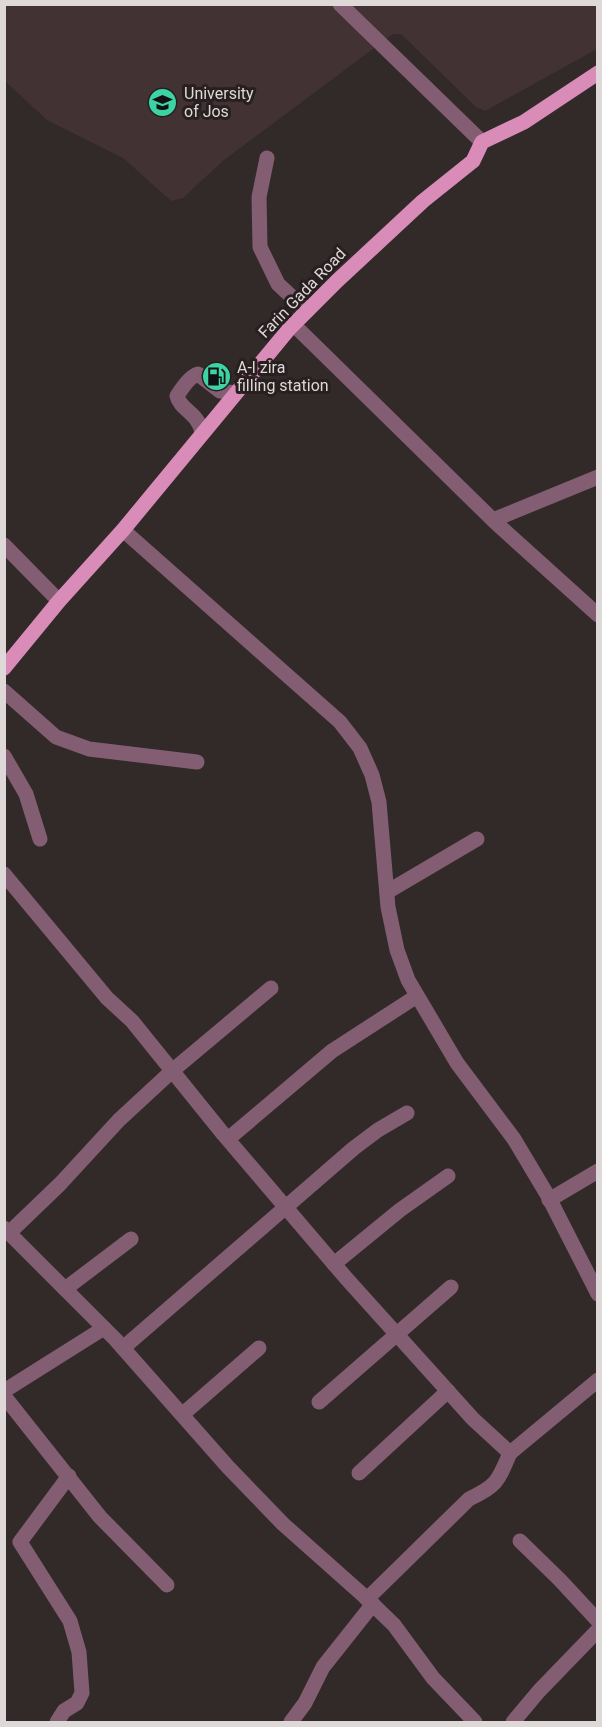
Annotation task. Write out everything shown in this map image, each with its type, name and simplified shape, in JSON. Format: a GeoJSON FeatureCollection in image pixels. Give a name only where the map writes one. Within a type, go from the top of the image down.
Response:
{"type":"FeatureCollection","features":[{"type":"Feature","properties":{"kind":"main road"},"geometry":{"type":"LineString","coordinates":[[482,142],[524,122],[597,73]]}},
{"type":"Feature","properties":{"kind":"main road","name":"Farin Gada Road"},"geometry":{"type":"LineString","coordinates":[[4,668],[294,325],[380,239],[473,161],[482,142]]}},
{"type":"Feature","properties":{"kind":"street"},"geometry":{"type":"LineString","coordinates":[[340,4],[482,142]]}},
{"type":"Feature","properties":{"kind":"street"},"geometry":{"type":"LineString","coordinates":[[267,158],[259,197],[260,247],[278,284],[308,311]]}},
{"type":"Feature","properties":{"kind":"street"},"geometry":{"type":"LineString","coordinates":[[294,325],[493,520],[597,615]]}},
{"type":"Feature","properties":{"kind":"street"},"geometry":{"type":"LineString","coordinates":[[202,434],[201,425],[177,396],[194,375],[198,374],[220,391],[236,393]]}},
{"type":"Feature","properties":{"kind":"street"},"geometry":{"type":"LineString","coordinates":[[493,520],[597,477]]}},
{"type":"Feature","properties":{"kind":"street"},"geometry":{"type":"LineString","coordinates":[[123,530],[340,722],[360,747],[372,775],[379,802],[388,907],[397,950],[408,980],[457,1063],[514,1139],[549,1200],[597,1294]]}},
{"type":"Feature","properties":{"kind":"street"},"geometry":{"type":"LineString","coordinates":[[4,545],[59,601]]}},
{"type":"Feature","properties":{"kind":"street"},"geometry":{"type":"LineString","coordinates":[[4,691],[56,737],[89,749],[197,762]]}},
{"type":"Feature","properties":{"kind":"street"},"geometry":{"type":"LineString","coordinates":[[4,756],[26,794],[40,839]]}},
{"type":"Feature","properties":{"kind":"street"},"geometry":{"type":"LineString","coordinates":[[387,892],[477,839]]}},
{"type":"Feature","properties":{"kind":"street"},"geometry":{"type":"LineString","coordinates":[[4,874],[107,998],[132,1021],[228,1140],[334,1264],[473,1419],[510,1453]]}},
{"type":"Feature","properties":{"kind":"street"},"geometry":{"type":"LineString","coordinates":[[271,988],[172,1071],[118,1120],[60,1184],[7,1231],[123,1348],[228,1467],[283,1524],[394,1625],[433,1678],[475,1722]]}},
{"type":"Feature","properties":{"kind":"street"},"geometry":{"type":"LineString","coordinates":[[228,1140],[332,1051],[417,996]]}},
{"type":"Feature","properties":{"kind":"street"},"geometry":{"type":"LineString","coordinates":[[123,1348],[354,1148],[407,1113]]}},
{"type":"Feature","properties":{"kind":"street"},"geometry":{"type":"LineString","coordinates":[[549,1200],[597,1171]]}},
{"type":"Feature","properties":{"kind":"street"},"geometry":{"type":"LineString","coordinates":[[334,1264],[399,1210],[448,1176]]}},
{"type":"Feature","properties":{"kind":"street"},"geometry":{"type":"LineString","coordinates":[[64,1289],[131,1239]]}},
{"type":"Feature","properties":{"kind":"street"},"geometry":{"type":"LineString","coordinates":[[320,1402],[451,1287]]}},
{"type":"Feature","properties":{"kind":"street"},"geometry":{"type":"LineString","coordinates":[[4,1391],[104,1328]]}},
{"type":"Feature","properties":{"kind":"street"},"geometry":{"type":"LineString","coordinates":[[183,1414],[259,1348]]}},
{"type":"Feature","properties":{"kind":"street"},"geometry":{"type":"LineString","coordinates":[[291,1722],[305,1703],[323,1667],[370,1601],[469,1499],[490,1490],[510,1453],[597,1380]]}},
{"type":"Feature","properties":{"kind":"street"},"geometry":{"type":"LineString","coordinates":[[358,1473],[448,1391]]}},
{"type":"Feature","properties":{"kind":"street"},"geometry":{"type":"LineString","coordinates":[[4,1396],[100,1517],[167,1585]]}},
{"type":"Feature","properties":{"kind":"street"},"geometry":{"type":"LineString","coordinates":[[57,1722],[64,1711],[77,1703],[82,1693],[79,1652],[70,1621],[20,1542],[69,1476]]}},
{"type":"Feature","properties":{"kind":"street"},"geometry":{"type":"LineString","coordinates":[[520,1541],[597,1621]]}},
{"type":"Feature","properties":{"kind":"street"},"geometry":{"type":"LineString","coordinates":[[513,1722],[597,1630]]}},
{"type":"Feature","properties":{"kind":"shaded area","name":"University of Jos"},"geometry":{"type":"Polygon","coordinates":[[[5,5],[597,5],[597,49],[485,111],[476,107],[401,34],[393,34],[224,160],[183,198],[171,201],[123,158],[47,120],[5,81],[5,5]]]}},
{"type":"Feature","properties":{"kind":"place","name":"University of Jos"},"geometry":{"type":"Point","coordinates":[163,102]}},
{"type":"Feature","properties":{"kind":"place","name":"A-l zira filling station"},"geometry":{"type":"Point","coordinates":[216,376]}}]}
